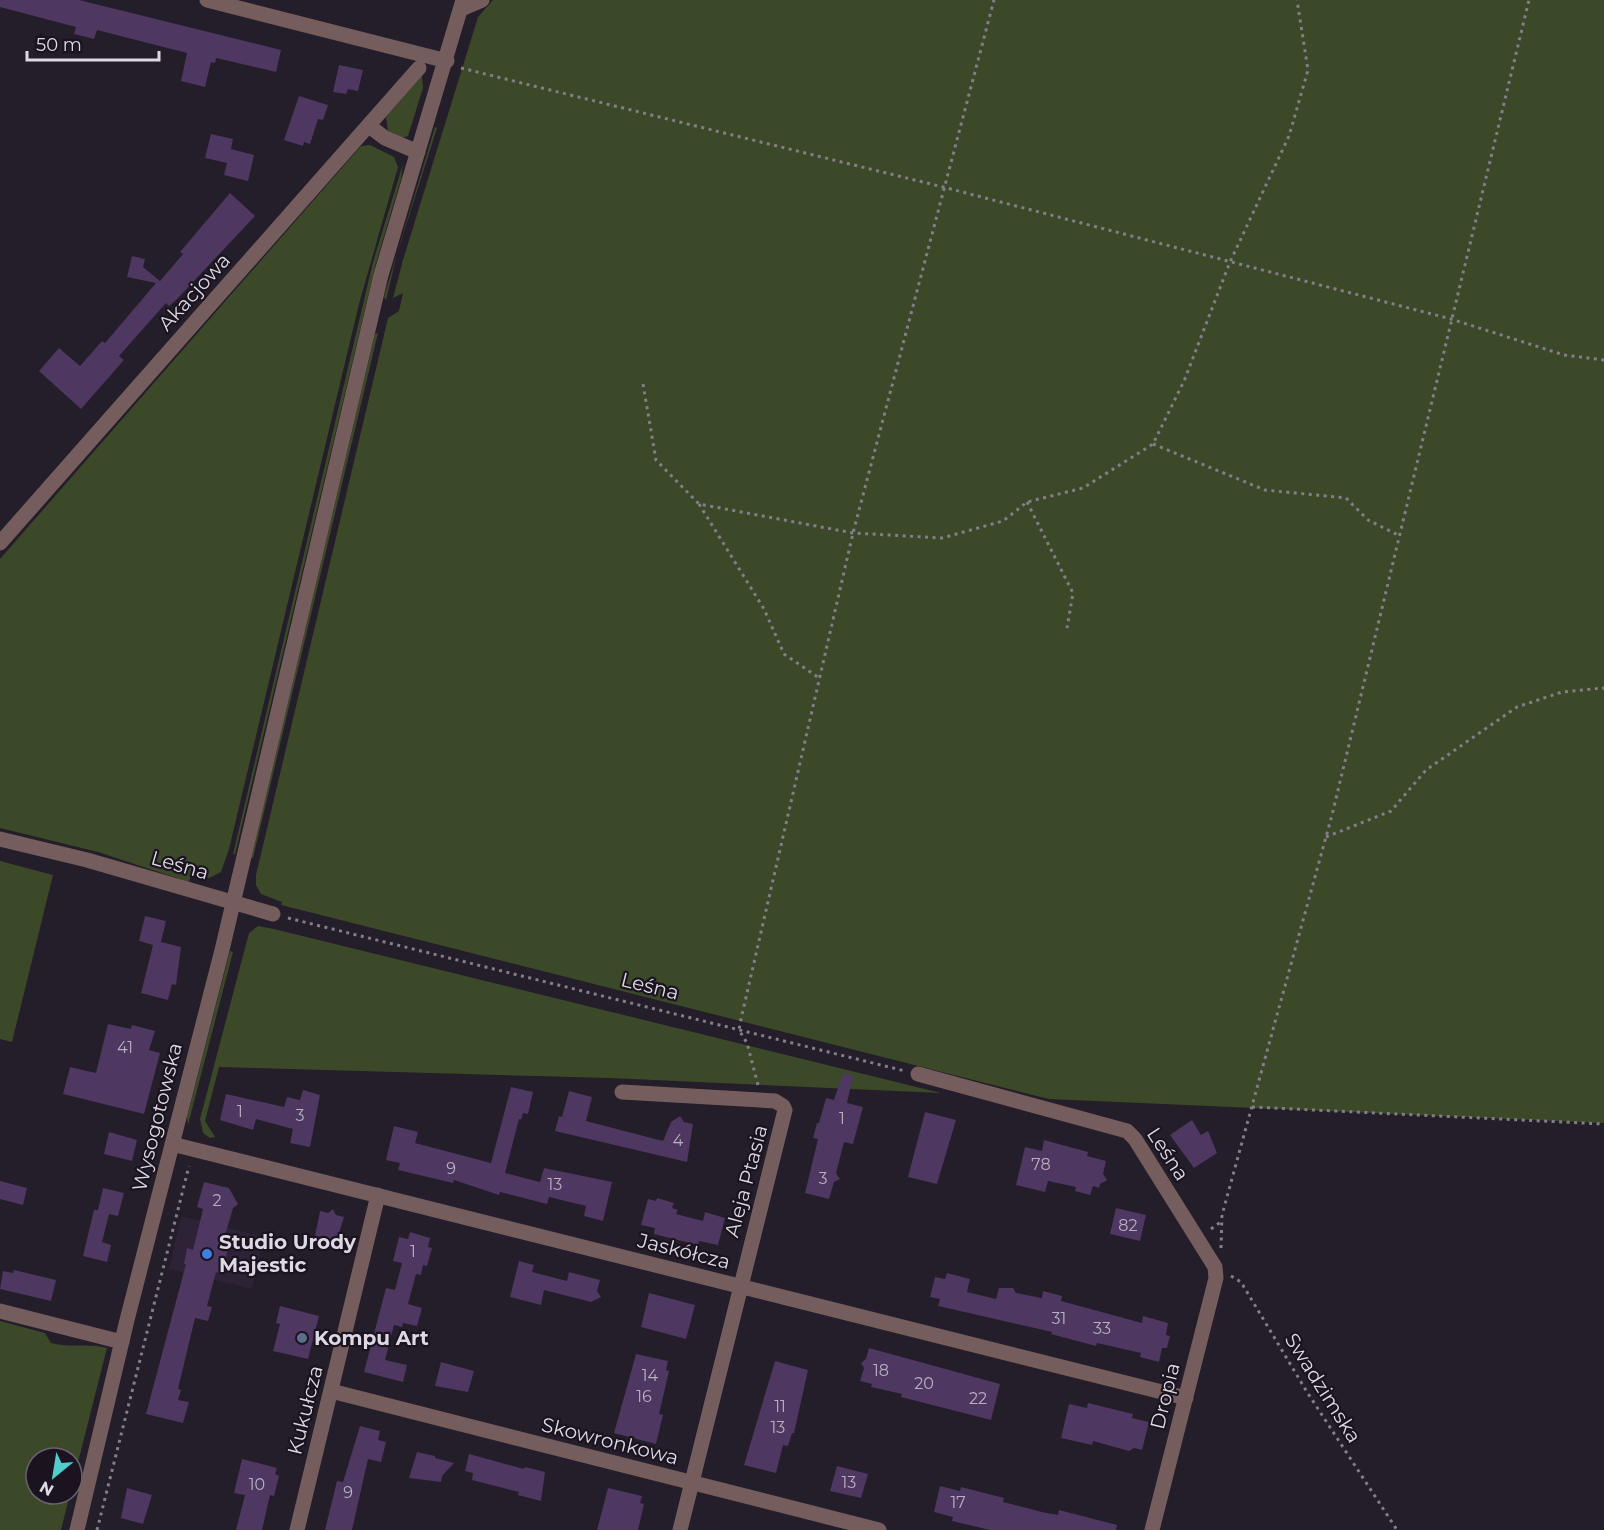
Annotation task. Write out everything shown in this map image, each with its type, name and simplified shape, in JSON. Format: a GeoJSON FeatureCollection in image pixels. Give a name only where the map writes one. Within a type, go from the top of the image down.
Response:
{"type":"FeatureCollection","features":[{"type":"Feature","properties":{"kind":"street"},"geometry":{"type":"LineString","coordinates":[[207,0],[447,61],[462,4],[482,0]]}},
{"type":"Feature","properties":{"kind":"street","name":"Wysogotowska"},"geometry":{"type":"LineString","coordinates":[[77,1530],[232,902],[381,275],[447,61]]}},
{"type":"Feature","properties":{"kind":"street","name":"Akacjowa"},"geometry":{"type":"LineString","coordinates":[[0,543],[419,68]]}},
{"type":"Feature","properties":{"kind":"street"},"geometry":{"type":"LineString","coordinates":[[369,126],[385,138],[418,152]]}},
{"type":"Feature","properties":{"kind":"street","name":"Leśna"},"geometry":{"type":"LineString","coordinates":[[0,839],[87,860],[273,914]]}},
{"type":"Feature","properties":{"kind":"street","name":"Leśna"},"geometry":{"type":"LineString","coordinates":[[918,1074],[1127,1131],[1135,1139],[1217,1272]]}},
{"type":"Feature","properties":{"kind":"street","name":"Aleja Ptasia"},"geometry":{"type":"LineString","coordinates":[[622,1092],[780,1102],[785,1116],[680,1530]]}},
{"type":"Feature","properties":{"kind":"street","name":"Jaskółcza"},"geometry":{"type":"LineString","coordinates":[[172,1144],[1186,1398]]}},
{"type":"Feature","properties":{"kind":"street","name":"Kukułcza"},"geometry":{"type":"LineString","coordinates":[[297,1530],[378,1195]]}},
{"type":"Feature","properties":{"kind":"street","name":"Dropia"},"geometry":{"type":"LineString","coordinates":[[1152,1530],[1217,1272]]}},
{"type":"Feature","properties":{"kind":"street"},"geometry":{"type":"LineString","coordinates":[[0,1311],[122,1342]]}},
{"type":"Feature","properties":{"kind":"street","name":"Skowronkowa"},"geometry":{"type":"LineString","coordinates":[[331,1391],[879,1530]]}},
{"type":"Feature","properties":{"kind":"path"},"geometry":{"type":"LineString","coordinates":[[762,1100],[747,1042],[739,1030],[853,533],[994,0]]}},
{"type":"Feature","properties":{"kind":"path"},"geometry":{"type":"LineString","coordinates":[[699,504],[853,533],[942,538],[1003,521],[1027,502],[1083,488],[1153,444],[1184,381],[1230,262],[1289,136],[1308,70],[1297,0]]}},
{"type":"Feature","properties":{"kind":"path"},"geometry":{"type":"LineString","coordinates":[[1217,1272],[1222,1241],[1222,1215],[1326,837],[1529,0]]}},
{"type":"Feature","properties":{"kind":"path"},"geometry":{"type":"LineString","coordinates":[[462,68],[943,187],[1451,320],[1564,355],[1604,360]]}},
{"type":"Feature","properties":{"kind":"path"},"geometry":{"type":"LineString","coordinates":[[643,384],[656,460],[699,504],[764,609],[784,654],[819,678]]}},
{"type":"Feature","properties":{"kind":"path"},"geometry":{"type":"LineString","coordinates":[[1153,444],[1265,490],[1346,498],[1368,520],[1398,535]]}},
{"type":"Feature","properties":{"kind":"path"},"geometry":{"type":"LineString","coordinates":[[1027,502],[1073,592],[1067,628]]}},
{"type":"Feature","properties":{"kind":"path"},"geometry":{"type":"LineString","coordinates":[[1326,837],[1391,811],[1426,770],[1517,707],[1562,692],[1604,688]]}},
{"type":"Feature","properties":{"kind":"path","name":"Leśna"},"geometry":{"type":"LineString","coordinates":[[273,914],[918,1074]]}},
{"type":"Feature","properties":{"kind":"path"},"geometry":{"type":"LineString","coordinates":[[1252,1107],[1604,1124]]}},
{"type":"Feature","properties":{"kind":"path"},"geometry":{"type":"LineString","coordinates":[[97,1530],[190,1165]]}},
{"type":"Feature","properties":{"kind":"path","name":"Swadzimska"},"geometry":{"type":"LineString","coordinates":[[1217,1272],[1225,1273],[1240,1282],[1307,1392],[1397,1530]]}},
{"type":"Feature","properties":{"kind":"shaded area"},"geometry":{"type":"Polygon","coordinates":[[[181,1216],[264,1237],[252,1289],[169,1269],[181,1216]]]}},
{"type":"Feature","properties":{"kind":"green space"},"geometry":{"type":"Polygon","coordinates":[[[493,0],[1604,0],[1604,1123],[1049,1099],[281,905],[282,902],[261,894],[256,885],[256,875],[388,318],[399,311],[403,293],[393,298],[478,17],[493,0]]]}},
{"type":"Feature","properties":{"kind":"green space"},"geometry":{"type":"Polygon","coordinates":[[[422,76],[423,88],[408,136],[402,138],[388,131],[386,117],[422,76]]]}},
{"type":"Feature","properties":{"kind":"green space"},"geometry":{"type":"Polygon","coordinates":[[[435,127],[437,128],[397,254],[386,300],[384,297],[435,127]]]}},
{"type":"Feature","properties":{"kind":"green space"},"geometry":{"type":"Polygon","coordinates":[[[370,145],[394,157],[398,167],[359,304],[229,849],[221,872],[209,878],[191,875],[189,882],[98,852],[0,828],[0,559],[361,146],[370,145]]]}},
{"type":"Feature","properties":{"kind":"green space"},"geometry":{"type":"Polygon","coordinates":[[[403,164],[401,179],[376,263],[235,854],[233,854],[373,262],[403,164]]]}},
{"type":"Feature","properties":{"kind":"green space"},"geometry":{"type":"Polygon","coordinates":[[[378,333],[253,858],[251,858],[375,334],[378,333]]]}},
{"type":"Feature","properties":{"kind":"green space"},"geometry":{"type":"Polygon","coordinates":[[[0,861],[53,875],[12,1042],[0,1039],[0,861]]]}},
{"type":"Feature","properties":{"kind":"green space"},"geometry":{"type":"Polygon","coordinates":[[[258,926],[941,1093],[610,1078],[219,1067],[205,1121],[215,1137],[210,1138],[203,1133],[200,1119],[249,933],[258,926]]]}},
{"type":"Feature","properties":{"kind":"green space"},"geometry":{"type":"Polygon","coordinates":[[[230,951],[233,952],[188,1125],[187,1117],[230,951]]]}},
{"type":"Feature","properties":{"kind":"green space"},"geometry":{"type":"Polygon","coordinates":[[[0,1321],[45,1333],[51,1343],[107,1348],[82,1446],[24,1446],[24,1506],[67,1506],[61,1530],[0,1530],[0,1321]]]}},
{"type":"Feature","properties":{"kind":"building"},"geometry":{"type":"Polygon","coordinates":[[[0,0],[79,0],[281,50],[276,72],[216,58],[215,63],[211,62],[205,87],[181,81],[187,53],[97,30],[94,39],[74,34],[76,27],[0,7],[0,0]]]}},
{"type":"Feature","properties":{"kind":"building"},"geometry":{"type":"Polygon","coordinates":[[[339,65],[363,70],[358,91],[348,89],[346,94],[333,92],[339,65]]]}},
{"type":"Feature","properties":{"kind":"building"},"geometry":{"type":"Polygon","coordinates":[[[299,96],[328,105],[323,120],[318,119],[310,144],[304,142],[303,146],[284,140],[299,96]]]}},
{"type":"Feature","properties":{"kind":"building"},"geometry":{"type":"Polygon","coordinates":[[[211,134],[233,139],[231,149],[254,155],[248,181],[224,175],[227,163],[205,158],[211,134]]]}},
{"type":"Feature","properties":{"kind":"building"},"geometry":{"type":"Polygon","coordinates":[[[230,193],[255,216],[177,299],[169,306],[166,303],[119,356],[124,360],[81,409],[39,371],[59,348],[80,366],[102,341],[105,343],[156,283],[127,277],[132,256],[145,259],[143,267],[160,281],[183,254],[180,252],[230,193]]]}},
{"type":"Feature","properties":{"kind":"building"},"geometry":{"type":"Polygon","coordinates":[[[145,916],[166,921],[161,942],[181,947],[176,985],[172,984],[168,1000],[141,993],[153,945],[139,941],[145,916]]]}},
{"type":"Feature","properties":{"kind":"building"},"geometry":{"type":"Polygon","coordinates":[[[108,1024],[131,1029],[132,1025],[155,1031],[149,1050],[160,1053],[144,1114],[63,1094],[70,1067],[96,1073],[108,1024]]]}},
{"type":"Feature","properties":{"kind":"building"},"geometry":{"type":"Polygon","coordinates":[[[843,1073],[853,1076],[847,1103],[863,1107],[853,1144],[844,1142],[836,1173],[840,1179],[834,1182],[829,1199],[805,1193],[818,1139],[813,1138],[817,1123],[819,1123],[826,1098],[834,1100],[843,1073]]]}},
{"type":"Feature","properties":{"kind":"building"},"geometry":{"type":"Polygon","coordinates":[[[511,1087],[533,1092],[528,1114],[523,1113],[521,1120],[519,1119],[505,1173],[540,1182],[544,1168],[612,1182],[603,1221],[584,1216],[586,1206],[549,1197],[547,1204],[500,1192],[499,1195],[454,1180],[453,1183],[398,1170],[400,1163],[386,1160],[394,1126],[418,1132],[415,1143],[491,1163],[511,1087]]]}},
{"type":"Feature","properties":{"kind":"building"},"geometry":{"type":"Polygon","coordinates":[[[303,1090],[320,1095],[310,1147],[290,1143],[293,1129],[256,1119],[253,1130],[220,1120],[226,1094],[284,1107],[287,1097],[300,1100],[303,1090]]]}},
{"type":"Feature","properties":{"kind":"building"},"geometry":{"type":"Polygon","coordinates":[[[569,1091],[592,1097],[586,1121],[663,1141],[671,1122],[680,1116],[684,1122],[693,1124],[687,1162],[555,1131],[559,1116],[562,1117],[569,1091]]]}},
{"type":"Feature","properties":{"kind":"building"},"geometry":{"type":"Polygon","coordinates":[[[925,1112],[956,1120],[937,1184],[908,1177],[925,1112]]]}},
{"type":"Feature","properties":{"kind":"building"},"geometry":{"type":"Polygon","coordinates":[[[1192,1120],[1201,1135],[1208,1131],[1217,1153],[1194,1168],[1170,1135],[1192,1120]]]}},
{"type":"Feature","properties":{"kind":"building"},"geometry":{"type":"Polygon","coordinates":[[[109,1132],[137,1140],[132,1161],[104,1154],[109,1132]]]}},
{"type":"Feature","properties":{"kind":"building"},"geometry":{"type":"Polygon","coordinates":[[[1044,1140],[1088,1152],[1087,1156],[1106,1161],[1103,1174],[1107,1180],[1100,1184],[1099,1188],[1093,1186],[1090,1195],[1075,1191],[1076,1187],[1048,1181],[1045,1192],[1016,1185],[1025,1147],[1042,1151],[1044,1140]]]}},
{"type":"Feature","properties":{"kind":"building"},"geometry":{"type":"Polygon","coordinates":[[[0,1181],[27,1188],[23,1205],[0,1199],[0,1181]]]}},
{"type":"Feature","properties":{"kind":"building"},"geometry":{"type":"Polygon","coordinates":[[[204,1182],[229,1188],[238,1204],[233,1208],[224,1239],[230,1240],[222,1274],[216,1272],[207,1306],[212,1307],[208,1321],[195,1318],[178,1389],[181,1390],[178,1400],[189,1402],[183,1423],[146,1414],[186,1264],[184,1264],[187,1248],[193,1250],[203,1209],[197,1207],[204,1182]]]}},
{"type":"Feature","properties":{"kind":"building"},"geometry":{"type":"Polygon","coordinates":[[[103,1188],[124,1193],[118,1216],[109,1214],[102,1242],[111,1245],[107,1262],[83,1256],[94,1210],[98,1210],[103,1188]]]}},
{"type":"Feature","properties":{"kind":"building"},"geometry":{"type":"Polygon","coordinates":[[[657,1198],[674,1203],[672,1208],[678,1210],[676,1214],[703,1221],[705,1212],[725,1218],[718,1245],[699,1241],[698,1245],[654,1234],[655,1228],[641,1225],[648,1199],[656,1201],[657,1198]]]}},
{"type":"Feature","properties":{"kind":"building"},"geometry":{"type":"Polygon","coordinates":[[[1116,1208],[1146,1215],[1140,1241],[1110,1234],[1116,1208]]]}},
{"type":"Feature","properties":{"kind":"building"},"geometry":{"type":"Polygon","coordinates":[[[333,1209],[336,1215],[344,1217],[335,1246],[314,1241],[320,1211],[328,1213],[333,1209]]]}},
{"type":"Feature","properties":{"kind":"building"},"geometry":{"type":"Polygon","coordinates":[[[410,1232],[430,1238],[428,1247],[432,1248],[427,1266],[423,1265],[421,1275],[416,1274],[408,1304],[422,1308],[417,1326],[403,1323],[402,1327],[394,1325],[385,1360],[407,1365],[403,1382],[364,1372],[386,1288],[395,1290],[402,1263],[393,1261],[399,1237],[408,1239],[410,1232]]]}},
{"type":"Feature","properties":{"kind":"building"},"geometry":{"type":"Polygon","coordinates":[[[519,1261],[534,1265],[532,1272],[567,1281],[569,1272],[600,1280],[597,1291],[601,1297],[591,1302],[544,1290],[541,1305],[510,1297],[519,1261]]]}},
{"type":"Feature","properties":{"kind":"building"},"geometry":{"type":"Polygon","coordinates":[[[14,1270],[56,1280],[51,1301],[0,1289],[3,1271],[13,1273],[14,1270]]]}},
{"type":"Feature","properties":{"kind":"building"},"geometry":{"type":"Polygon","coordinates":[[[947,1273],[970,1279],[967,1292],[996,1299],[999,1288],[1013,1288],[1016,1293],[1042,1298],[1043,1291],[1062,1296],[1061,1301],[1142,1323],[1143,1316],[1168,1323],[1166,1335],[1170,1336],[1167,1348],[1162,1348],[1159,1362],[1140,1357],[1141,1353],[1097,1343],[1096,1346],[1051,1334],[1052,1332],[938,1306],[940,1299],[930,1297],[935,1277],[945,1279],[947,1273]]]}},
{"type":"Feature","properties":{"kind":"building"},"geometry":{"type":"Polygon","coordinates":[[[649,1293],[695,1305],[686,1339],[641,1327],[649,1293]]]}},
{"type":"Feature","properties":{"kind":"building"},"geometry":{"type":"Polygon","coordinates":[[[280,1306],[319,1316],[308,1359],[273,1351],[280,1324],[276,1323],[280,1306]]]}},
{"type":"Feature","properties":{"kind":"building"},"geometry":{"type":"Polygon","coordinates":[[[869,1348],[1000,1384],[991,1420],[901,1397],[902,1394],[871,1387],[872,1384],[860,1381],[864,1368],[861,1363],[866,1359],[869,1348]]]}},
{"type":"Feature","properties":{"kind":"building"},"geometry":{"type":"Polygon","coordinates":[[[636,1354],[668,1361],[666,1370],[669,1371],[659,1414],[663,1415],[656,1444],[614,1433],[636,1354]]]}},
{"type":"Feature","properties":{"kind":"building"},"geometry":{"type":"Polygon","coordinates":[[[775,1361],[808,1370],[794,1433],[792,1433],[788,1446],[783,1445],[776,1473],[744,1465],[775,1361]]]}},
{"type":"Feature","properties":{"kind":"building"},"geometry":{"type":"Polygon","coordinates":[[[441,1362],[474,1371],[468,1392],[435,1386],[441,1362]]]}},
{"type":"Feature","properties":{"kind":"building"},"geometry":{"type":"Polygon","coordinates":[[[1088,1403],[1133,1414],[1132,1418],[1149,1422],[1142,1450],[1134,1448],[1129,1451],[1093,1441],[1092,1445],[1061,1438],[1069,1404],[1087,1408],[1088,1403]]]}},
{"type":"Feature","properties":{"kind":"building"},"geometry":{"type":"Polygon","coordinates":[[[360,1426],[380,1431],[378,1440],[386,1442],[381,1462],[368,1459],[352,1530],[325,1530],[337,1481],[343,1482],[360,1426]]]}},
{"type":"Feature","properties":{"kind":"building"},"geometry":{"type":"Polygon","coordinates":[[[417,1452],[454,1463],[442,1476],[441,1482],[409,1478],[417,1452]]]}},
{"type":"Feature","properties":{"kind":"building"},"geometry":{"type":"Polygon","coordinates":[[[469,1454],[524,1469],[525,1467],[545,1472],[541,1501],[518,1495],[519,1492],[472,1480],[473,1473],[465,1471],[469,1454]]]}},
{"type":"Feature","properties":{"kind":"building"},"geometry":{"type":"Polygon","coordinates":[[[242,1459],[277,1468],[275,1474],[279,1476],[274,1496],[270,1495],[262,1530],[236,1530],[245,1495],[234,1493],[242,1459]]]}},
{"type":"Feature","properties":{"kind":"building"},"geometry":{"type":"Polygon","coordinates":[[[837,1466],[868,1474],[861,1498],[830,1491],[837,1466]]]}},
{"type":"Feature","properties":{"kind":"building"},"geometry":{"type":"Polygon","coordinates":[[[940,1486],[960,1491],[961,1487],[1004,1498],[1003,1502],[1042,1512],[1058,1515],[1059,1510],[1117,1525],[1116,1530],[990,1530],[952,1521],[953,1517],[934,1512],[940,1486]]]}},
{"type":"Feature","properties":{"kind":"building"},"geometry":{"type":"Polygon","coordinates":[[[127,1488],[152,1495],[143,1524],[121,1518],[127,1488]]]}},
{"type":"Feature","properties":{"kind":"building"},"geometry":{"type":"Polygon","coordinates":[[[608,1488],[642,1496],[640,1503],[644,1504],[638,1530],[597,1530],[608,1488]]]}},
{"type":"Feature","properties":{"kind":"place","name":"Studio Urody Majestic"},"geometry":{"type":"Point","coordinates":[207,1254]}},
{"type":"Feature","properties":{"kind":"place","name":"Kompu Art"},"geometry":{"type":"Point","coordinates":[302,1338]}}]}
